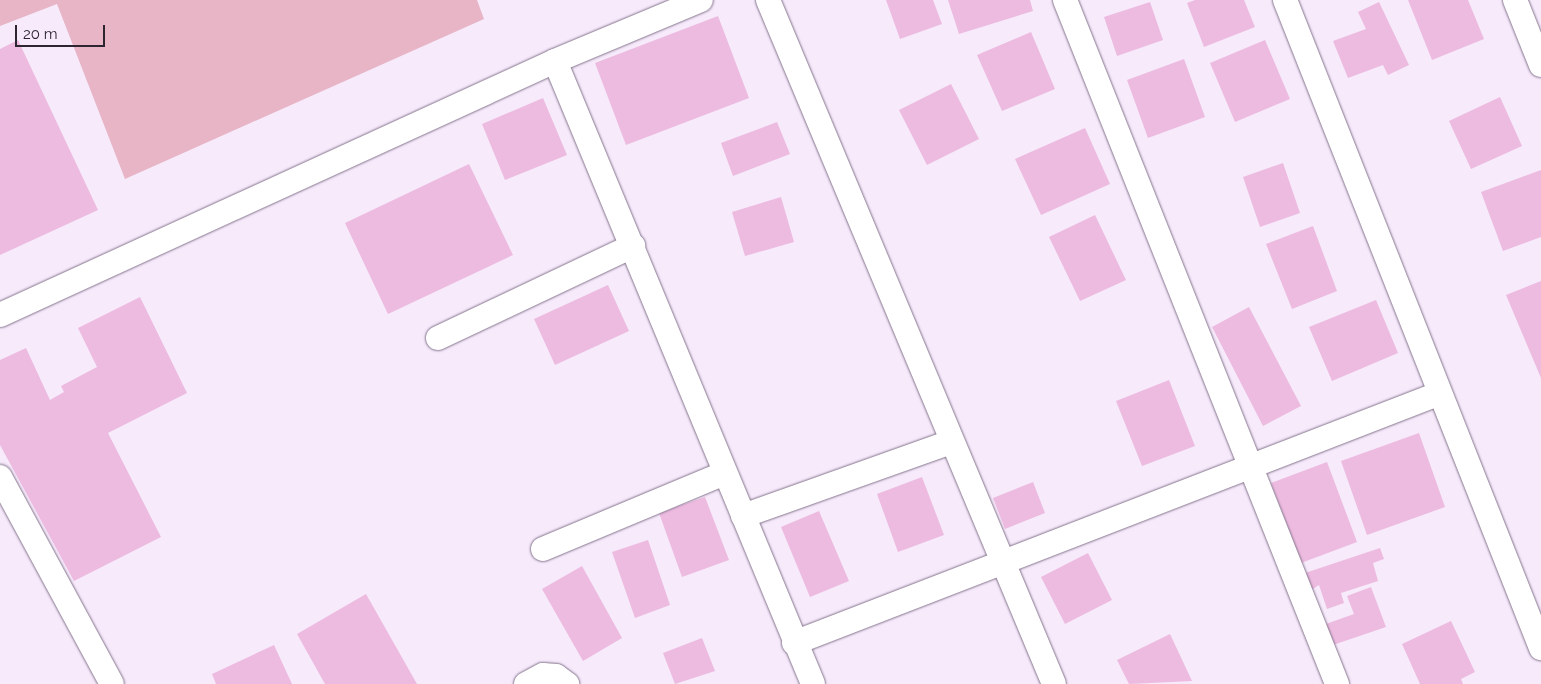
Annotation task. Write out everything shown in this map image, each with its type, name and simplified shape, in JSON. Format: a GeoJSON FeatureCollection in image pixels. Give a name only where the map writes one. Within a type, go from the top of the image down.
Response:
{"type":"FeatureCollection","features":[{"type":"Feature","properties":{"kind":"street"},"geometry":{"type":"LineString","coordinates":[[0,315],[556,61],[701,0]]}},
{"type":"Feature","properties":{"kind":"street"},"geometry":{"type":"LineString","coordinates":[[768,0],[1001,563],[1054,684]]}},
{"type":"Feature","properties":{"kind":"street"},"geometry":{"type":"LineString","coordinates":[[1065,0],[1252,466],[1337,684]]}},
{"type":"Feature","properties":{"kind":"street"},"geometry":{"type":"LineString","coordinates":[[1285,0],[1438,394],[1541,648]]}},
{"type":"Feature","properties":{"kind":"street"},"geometry":{"type":"LineString","coordinates":[[1515,0],[1541,65]]}},
{"type":"Feature","properties":{"kind":"street"},"geometry":{"type":"LineString","coordinates":[[556,61],[794,643],[813,684]]}},
{"type":"Feature","properties":{"kind":"street"},"geometry":{"type":"LineString","coordinates":[[438,338],[633,246]]}},
{"type":"Feature","properties":{"kind":"street"},"geometry":{"type":"LineString","coordinates":[[794,643],[1438,394]]}},
{"type":"Feature","properties":{"kind":"street"},"geometry":{"type":"LineString","coordinates":[[743,516],[951,442]]}},
{"type":"Feature","properties":{"kind":"street"},"geometry":{"type":"LineString","coordinates":[[543,549],[725,473]]}},
{"type":"Feature","properties":{"kind":"street"},"geometry":{"type":"LineString","coordinates":[[0,477],[112,684]]}},
{"type":"Feature","properties":{"kind":"street"},"geometry":{"type":"LineString","coordinates":[[526,684],[543,675],[556,676],[567,684]]}},
{"type":"Feature","properties":{"kind":"shaded area"},"geometry":{"type":"Polygon","coordinates":[[[0,0],[477,0],[484,19],[125,179],[57,4],[0,26],[0,0]]]}},
{"type":"Feature","properties":{"kind":"building"},"geometry":{"type":"Polygon","coordinates":[[[886,0],[933,0],[942,24],[900,39],[886,0]]]}},
{"type":"Feature","properties":{"kind":"building"},"geometry":{"type":"Polygon","coordinates":[[[948,0],[1030,0],[1033,11],[959,34],[948,0]]]}},
{"type":"Feature","properties":{"kind":"building"},"geometry":{"type":"Polygon","coordinates":[[[1195,0],[1244,0],[1255,27],[1204,47],[1187,3],[1195,0]]]}},
{"type":"Feature","properties":{"kind":"building"},"geometry":{"type":"Polygon","coordinates":[[[1408,0],[1468,0],[1484,39],[1432,60],[1408,0]]]}},
{"type":"Feature","properties":{"kind":"building"},"geometry":{"type":"Polygon","coordinates":[[[1150,2],[1163,40],[1117,56],[1104,17],[1150,2]]]}},
{"type":"Feature","properties":{"kind":"building"},"geometry":{"type":"Polygon","coordinates":[[[1379,2],[1409,65],[1388,75],[1383,65],[1348,78],[1333,41],[1366,29],[1358,12],[1379,2]]]}},
{"type":"Feature","properties":{"kind":"building"},"geometry":{"type":"Polygon","coordinates":[[[718,16],[749,98],[626,145],[595,63],[718,16]]]}},
{"type":"Feature","properties":{"kind":"building"},"geometry":{"type":"Polygon","coordinates":[[[1031,32],[1055,89],[1002,111],[977,55],[1031,32]]]}},
{"type":"Feature","properties":{"kind":"building"},"geometry":{"type":"Polygon","coordinates":[[[18,40],[98,210],[0,255],[0,49],[18,40]]]}},
{"type":"Feature","properties":{"kind":"building"},"geometry":{"type":"Polygon","coordinates":[[[1265,40],[1290,99],[1235,122],[1210,63],[1265,40]]]}},
{"type":"Feature","properties":{"kind":"building"},"geometry":{"type":"Polygon","coordinates":[[[1184,59],[1205,117],[1148,138],[1127,80],[1184,59]]]}},
{"type":"Feature","properties":{"kind":"building"},"geometry":{"type":"Polygon","coordinates":[[[951,84],[979,139],[927,165],[899,110],[951,84]]]}},
{"type":"Feature","properties":{"kind":"building"},"geometry":{"type":"Polygon","coordinates":[[[1500,97],[1522,146],[1471,169],[1449,121],[1500,97]]]}},
{"type":"Feature","properties":{"kind":"building"},"geometry":{"type":"Polygon","coordinates":[[[543,98],[567,155],[505,180],[482,124],[543,98]]]}},
{"type":"Feature","properties":{"kind":"building"},"geometry":{"type":"Polygon","coordinates":[[[777,122],[790,154],[733,176],[721,143],[777,122]]]}},
{"type":"Feature","properties":{"kind":"building"},"geometry":{"type":"Polygon","coordinates":[[[1085,128],[1110,184],[1041,215],[1015,159],[1085,128]]]}},
{"type":"Feature","properties":{"kind":"building"},"geometry":{"type":"Polygon","coordinates":[[[1283,163],[1300,213],[1260,227],[1243,177],[1283,163]]]}},
{"type":"Feature","properties":{"kind":"building"},"geometry":{"type":"Polygon","coordinates":[[[469,164],[513,255],[388,314],[345,223],[469,164]]]}},
{"type":"Feature","properties":{"kind":"building"},"geometry":{"type":"Polygon","coordinates":[[[1541,170],[1541,237],[1503,251],[1481,192],[1541,170]]]}},
{"type":"Feature","properties":{"kind":"building"},"geometry":{"type":"Polygon","coordinates":[[[781,197],[794,242],[745,256],[732,212],[781,197]]]}},
{"type":"Feature","properties":{"kind":"building"},"geometry":{"type":"Polygon","coordinates":[[[1095,215],[1126,280],[1080,301],[1049,237],[1095,215]]]}},
{"type":"Feature","properties":{"kind":"building"},"geometry":{"type":"Polygon","coordinates":[[[1313,226],[1337,291],[1292,309],[1266,244],[1313,226]]]}},
{"type":"Feature","properties":{"kind":"building"},"geometry":{"type":"Polygon","coordinates":[[[1541,281],[1541,378],[1506,295],[1541,281]]]}},
{"type":"Feature","properties":{"kind":"building"},"geometry":{"type":"Polygon","coordinates":[[[608,285],[629,331],[555,365],[534,319],[608,285]]]}},
{"type":"Feature","properties":{"kind":"building"},"geometry":{"type":"Polygon","coordinates":[[[140,297],[187,393],[108,433],[161,537],[74,581],[0,445],[0,360],[26,348],[50,400],[64,392],[61,386],[97,367],[78,328],[140,297]]]}},
{"type":"Feature","properties":{"kind":"building"},"geometry":{"type":"Polygon","coordinates":[[[1376,300],[1398,353],[1332,381],[1309,327],[1376,300]]]}},
{"type":"Feature","properties":{"kind":"building"},"geometry":{"type":"Polygon","coordinates":[[[1249,307],[1301,406],[1263,426],[1212,327],[1249,307]]]}},
{"type":"Feature","properties":{"kind":"building"},"geometry":{"type":"Polygon","coordinates":[[[1169,380],[1195,446],[1142,466],[1116,401],[1169,380]]]}},
{"type":"Feature","properties":{"kind":"building"},"geometry":{"type":"Polygon","coordinates":[[[1419,433],[1445,507],[1367,535],[1341,461],[1419,433]]]}},
{"type":"Feature","properties":{"kind":"building"},"geometry":{"type":"Polygon","coordinates":[[[1327,462],[1357,542],[1301,563],[1271,483],[1327,462]]]}},
{"type":"Feature","properties":{"kind":"building"},"geometry":{"type":"Polygon","coordinates":[[[922,477],[944,535],[898,552],[877,494],[922,477]]]}},
{"type":"Feature","properties":{"kind":"building"},"geometry":{"type":"Polygon","coordinates":[[[1033,482],[1045,513],[1005,529],[993,498],[1033,482]]]}},
{"type":"Feature","properties":{"kind":"building"},"geometry":{"type":"Polygon","coordinates":[[[705,497],[729,560],[682,577],[659,513],[705,497]]]}},
{"type":"Feature","properties":{"kind":"building"},"geometry":{"type":"Polygon","coordinates":[[[819,511],[849,581],[810,597],[781,527],[819,511]]]}},
{"type":"Feature","properties":{"kind":"building"},"geometry":{"type":"Polygon","coordinates":[[[648,540],[670,605],[635,618],[612,552],[648,540]]]}},
{"type":"Feature","properties":{"kind":"building"},"geometry":{"type":"Polygon","coordinates":[[[1380,548],[1384,559],[1373,563],[1378,581],[1341,593],[1344,603],[1327,609],[1319,585],[1311,590],[1305,573],[1380,548]]]}},
{"type":"Feature","properties":{"kind":"building"},"geometry":{"type":"Polygon","coordinates":[[[1088,553],[1112,600],[1065,624],[1041,577],[1088,553]]]}},
{"type":"Feature","properties":{"kind":"building"},"geometry":{"type":"Polygon","coordinates":[[[582,566],[622,638],[583,661],[542,589],[582,566]]]}},
{"type":"Feature","properties":{"kind":"building"},"geometry":{"type":"Polygon","coordinates":[[[1371,587],[1386,627],[1330,646],[1323,625],[1354,614],[1347,596],[1371,587]]]}},
{"type":"Feature","properties":{"kind":"building"},"geometry":{"type":"Polygon","coordinates":[[[366,594],[417,684],[325,684],[297,634],[366,594]]]}},
{"type":"Feature","properties":{"kind":"building"},"geometry":{"type":"Polygon","coordinates":[[[1451,621],[1475,672],[1461,679],[1463,684],[1420,684],[1402,644],[1451,621]]]}},
{"type":"Feature","properties":{"kind":"building"},"geometry":{"type":"Polygon","coordinates":[[[1170,634],[1192,681],[1129,684],[1117,660],[1170,634]]]}},
{"type":"Feature","properties":{"kind":"building"},"geometry":{"type":"Polygon","coordinates":[[[702,638],[715,671],[675,684],[663,653],[702,638]]]}},
{"type":"Feature","properties":{"kind":"building"},"geometry":{"type":"Polygon","coordinates":[[[274,645],[292,684],[216,684],[212,674],[274,645]]]}}]}
